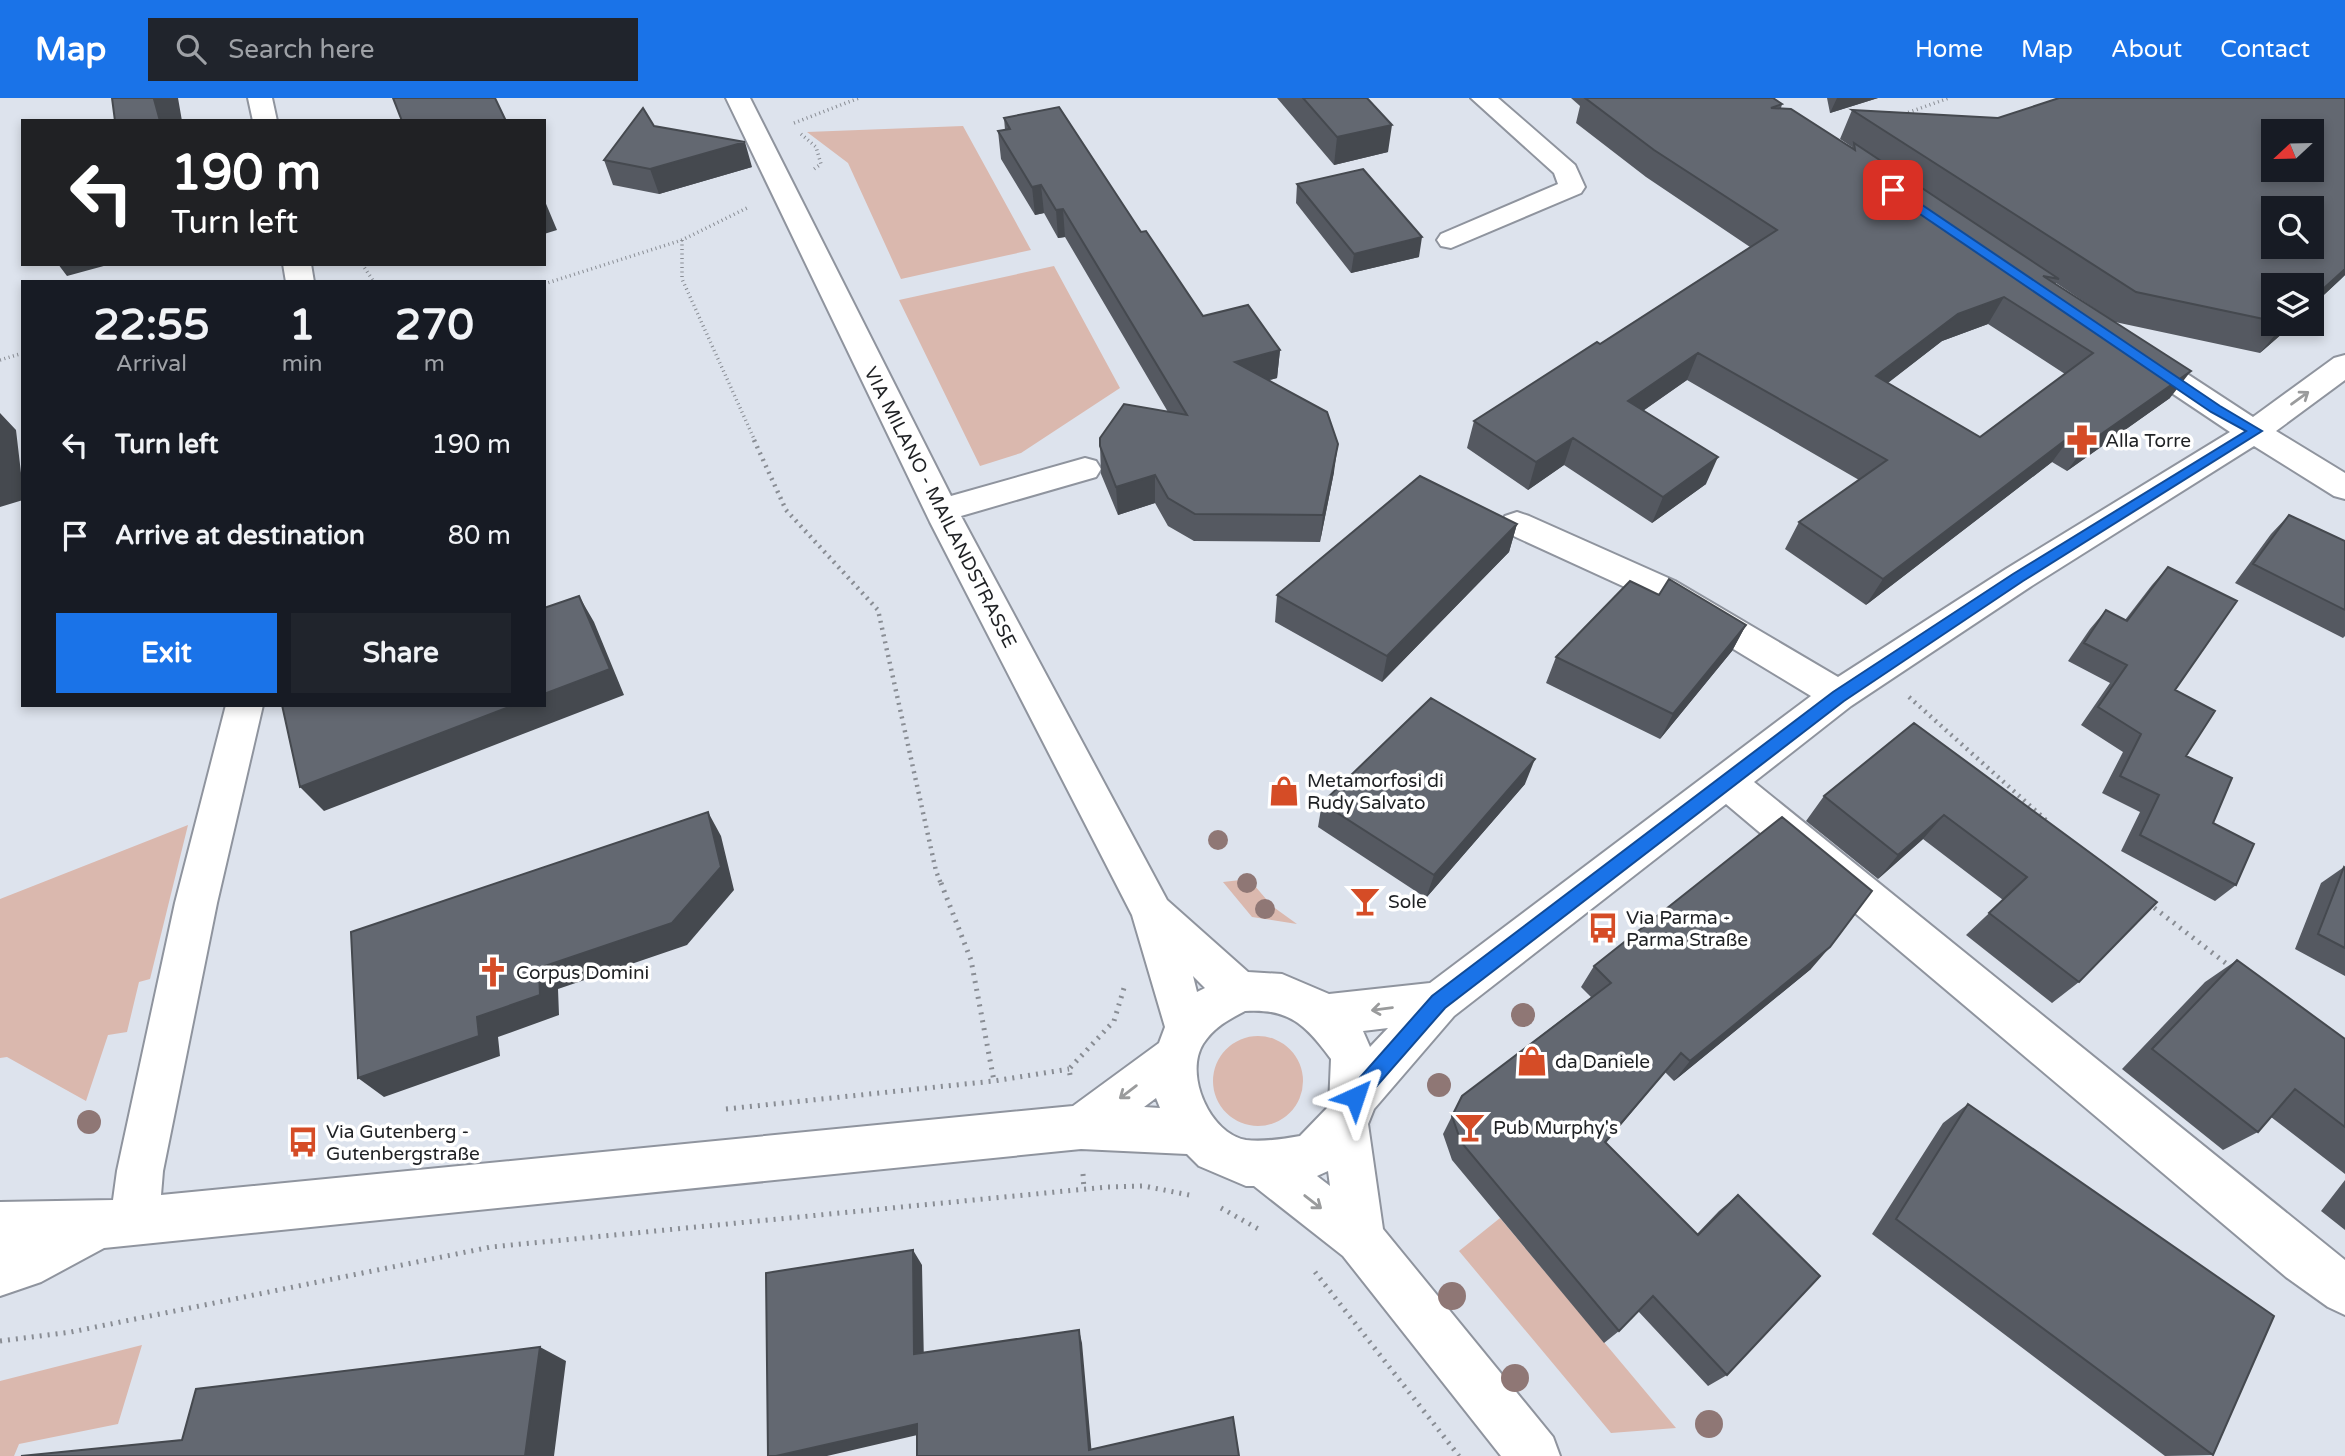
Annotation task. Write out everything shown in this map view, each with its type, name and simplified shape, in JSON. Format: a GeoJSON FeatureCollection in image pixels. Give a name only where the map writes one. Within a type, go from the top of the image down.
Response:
{"type":"FeatureCollection","features":[{"type":"Feature","properties":{"kind":"street"},"geometry":{"type":"LineString","coordinates":[[260,98],[265,119]]}},
{"type":"Feature","properties":{"kind":"street","name":"VIA MILANO - MAILANDSTRASSE"},"geometry":{"type":"LineString","coordinates":[[738,98],[942,510],[1152,913],[1181,1042]]}},
{"type":"Feature","properties":{"kind":"street"},"geometry":{"type":"LineString","coordinates":[[1451,240],[1572,187],[1566,170],[1483,98]]}},
{"type":"Feature","properties":{"kind":"street"},"geometry":{"type":"LineString","coordinates":[[2112,339],[2216,409],[2345,488]]}},
{"type":"Feature","properties":{"kind":"street"},"geometry":{"type":"LineString","coordinates":[[1181,1042],[1175,1096],[1194,1132],[1214,1149],[1239,1161],[1266,1166],[1312,1155],[1439,1002],[1726,781],[1838,696],[2018,578],[2255,431],[2345,365]]}},
{"type":"Feature","properties":{"kind":"street"},"geometry":{"type":"LineString","coordinates":[[942,510],[1085,469]]}},
{"type":"Feature","properties":{"kind":"street"},"geometry":{"type":"LineString","coordinates":[[1517,524],[1663,590],[1838,696]]}},
{"type":"Feature","properties":{"kind":"street"},"geometry":{"type":"LineString","coordinates":[[0,1272],[24,1265],[117,1223],[140,1171],[196,902],[245,707]]}},
{"type":"Feature","properties":{"kind":"street"},"geometry":{"type":"LineString","coordinates":[[1726,781],[2303,1261],[2345,1290]]}},
{"type":"Feature","properties":{"kind":"street","name":"VIA MILANO - MAILANDSTRASSE"},"geometry":{"type":"LineString","coordinates":[[1152,913],[1240,992]]}},
{"type":"Feature","properties":{"kind":"street"},"geometry":{"type":"LineString","coordinates":[[1081,1126],[1181,1042],[1210,1005],[1240,992],[1270,991],[1299,999],[1325,1015],[1351,1052],[1350,1111],[1360,1239]]}},
{"type":"Feature","properties":{"kind":"street"},"geometry":{"type":"LineString","coordinates":[[1325,1015],[1439,1002]]}},
{"type":"Feature","properties":{"kind":"street"},"geometry":{"type":"LineString","coordinates":[[0,1226],[117,1223],[1081,1126],[1194,1132]]}},
{"type":"Feature","properties":{"kind":"street"},"geometry":{"type":"LineString","coordinates":[[1266,1166],[1360,1239],[1534,1456]]}},
{"type":"Feature","properties":{"kind":"path"},"geometry":{"type":"LineString","coordinates":[[757,138],[826,108],[859,98]]}},
{"type":"Feature","properties":{"kind":"path"},"geometry":{"type":"LineString","coordinates":[[1902,115],[1949,98]]}},
{"type":"Feature","properties":{"kind":"path"},"geometry":{"type":"LineString","coordinates":[[546,283],[682,240],[782,190]]}},
{"type":"Feature","properties":{"kind":"path"},"geometry":{"type":"LineString","coordinates":[[682,240],[682,279],[786,510],[878,610],[936,871],[971,960],[994,1081]]}},
{"type":"Feature","properties":{"kind":"path"},"geometry":{"type":"LineString","coordinates":[[0,360],[21,354]]}},
{"type":"Feature","properties":{"kind":"path"},"geometry":{"type":"LineString","coordinates":[[1879,669],[2015,795],[2047,821]]}},
{"type":"Feature","properties":{"kind":"path"},"geometry":{"type":"LineString","coordinates":[[2142,898],[2239,972]]}},
{"type":"Feature","properties":{"kind":"path"},"geometry":{"type":"LineString","coordinates":[[1084,1190],[1081,1126],[1069,1069],[1114,1021],[1126,981]]}},
{"type":"Feature","properties":{"kind":"path"},"geometry":{"type":"LineString","coordinates":[[0,1340],[71,1332],[491,1247],[1084,1190],[1144,1186],[1203,1198]]}},
{"type":"Feature","properties":{"kind":"path"},"geometry":{"type":"LineString","coordinates":[[1215,1205],[1275,1238]]}},
{"type":"Feature","properties":{"kind":"path"},"geometry":{"type":"LineString","coordinates":[[1308,1262],[1459,1456]]}},
{"type":"Feature","properties":{"kind":"shaded area"},"geometry":{"type":"Polygon","coordinates":[[[963,126],[1031,250],[901,279],[848,163],[807,132],[963,126]]]}},
{"type":"Feature","properties":{"kind":"shaded area"},"geometry":{"type":"Polygon","coordinates":[[[1054,266],[1120,388],[1021,453],[980,466],[899,300],[1054,266]]]}},
{"type":"Feature","properties":{"kind":"shaded area"},"geometry":{"type":"Polygon","coordinates":[[[188,825],[150,979],[139,982],[127,1032],[108,1035],[86,1101],[7,1057],[0,1058],[0,899],[188,825]]]}},
{"type":"Feature","properties":{"kind":"shaded area"},"geometry":{"type":"Polygon","coordinates":[[[1249,879],[1272,906],[1297,924],[1252,917],[1223,882],[1249,879]]]}},
{"type":"Feature","properties":{"kind":"shaded area"},"geometry":{"type":"Polygon","coordinates":[[[1258,1036],[1283,1044],[1295,1056],[1303,1081],[1295,1106],[1283,1118],[1258,1126],[1233,1118],[1221,1106],[1213,1081],[1221,1056],[1233,1044],[1258,1036]]]}},
{"type":"Feature","properties":{"kind":"shaded area"},"geometry":{"type":"Polygon","coordinates":[[[1500,1218],[1676,1428],[1611,1433],[1459,1251],[1500,1218]]]}},
{"type":"Feature","properties":{"kind":"shaded area"},"geometry":{"type":"Polygon","coordinates":[[[142,1345],[118,1424],[19,1444],[14,1456],[0,1456],[0,1381],[142,1345]]]}},
{"type":"Feature","properties":{"kind":"building"},"geometry":{"type":"Polygon","coordinates":[[[112,98],[161,98],[154,99],[159,119],[115,119],[112,98]]]}},
{"type":"Feature","properties":{"kind":"building"},"geometry":{"type":"Polygon","coordinates":[[[393,98],[495,98],[505,119],[401,119],[393,98]]]}},
{"type":"Feature","properties":{"kind":"building"},"geometry":{"type":"Polygon","coordinates":[[[1303,98],[1367,98],[1392,125],[1337,137],[1303,98]]]}},
{"type":"Feature","properties":{"kind":"building"},"geometry":{"type":"Polygon","coordinates":[[[1585,98],[1773,98],[1782,104],[1771,108],[1791,109],[1855,150],[1854,143],[2059,279],[2043,276],[2191,371],[2087,444],[2072,435],[1883,579],[1799,522],[1887,460],[1698,353],[1628,401],[1718,457],[1663,497],[1573,438],[1536,462],[1474,421],[1777,230],[1654,150],[1585,98]],[[2004,297],[1958,314],[1876,376],[1980,437],[2093,353],[2004,297]]]}},
{"type":"Feature","properties":{"kind":"building"},"geometry":{"type":"Polygon","coordinates":[[[2059,98],[2345,98],[2345,269],[2324,288],[2324,273],[2261,273],[2261,318],[2136,292],[1852,110],[1998,118],[2059,98]]]}},
{"type":"Feature","properties":{"kind":"building"},"geometry":{"type":"Polygon","coordinates":[[[1059,107],[1141,232],[1146,231],[1203,316],[1248,305],[1280,350],[1235,362],[1327,412],[1338,444],[1323,515],[1195,514],[1168,498],[1155,475],[1116,487],[1100,446],[1100,438],[1124,404],[1187,415],[1063,209],[1056,210],[1041,185],[1032,187],[998,131],[1010,129],[1004,118],[1059,107]]]}},
{"type":"Feature","properties":{"kind":"building"},"geometry":{"type":"Polygon","coordinates":[[[643,108],[654,126],[745,142],[650,169],[604,160],[643,108]]]}},
{"type":"Feature","properties":{"kind":"building"},"geometry":{"type":"Polygon","coordinates":[[[1363,169],[1422,237],[1354,254],[1297,184],[1363,169]]]}},
{"type":"Feature","properties":{"kind":"building"},"geometry":{"type":"Polygon","coordinates":[[[1420,476],[1517,524],[1387,656],[1277,595],[1420,476]]]}},
{"type":"Feature","properties":{"kind":"building"},"geometry":{"type":"Polygon","coordinates":[[[2289,515],[2345,541],[2345,610],[2253,564],[2289,515]]]}},
{"type":"Feature","properties":{"kind":"building"},"geometry":{"type":"Polygon","coordinates":[[[2168,567],[2237,601],[2175,690],[2215,711],[2186,756],[2232,778],[2213,823],[2254,844],[2236,885],[2140,835],[2159,795],[2120,776],[2141,734],[2098,707],[2127,665],[2084,643],[2106,610],[2127,621],[2168,567]]]}},
{"type":"Feature","properties":{"kind":"building"},"geometry":{"type":"Polygon","coordinates":[[[1669,579],[1746,625],[1673,714],[1556,657],[1630,581],[1659,595],[1669,579]]]}},
{"type":"Feature","properties":{"kind":"building"},"geometry":{"type":"Polygon","coordinates":[[[579,596],[610,669],[546,693],[546,607],[579,596]]]}},
{"type":"Feature","properties":{"kind":"building"},"geometry":{"type":"Polygon","coordinates":[[[1431,698],[1535,759],[1434,875],[1322,803],[1431,698]]]}},
{"type":"Feature","properties":{"kind":"building"},"geometry":{"type":"Polygon","coordinates":[[[282,707],[509,707],[300,787],[282,707]]]}},
{"type":"Feature","properties":{"kind":"building"},"geometry":{"type":"Polygon","coordinates":[[[1914,723],[2157,902],[2079,982],[1989,913],[2027,877],[1944,815],[1898,855],[1824,796],[1914,723]]]}},
{"type":"Feature","properties":{"kind":"building","name":"Corpus Domini"},"geometry":{"type":"Polygon","coordinates":[[[708,812],[721,867],[672,923],[539,968],[540,995],[477,1017],[479,1036],[358,1078],[351,932],[708,812]]]}},
{"type":"Feature","properties":{"kind":"building"},"geometry":{"type":"Polygon","coordinates":[[[1782,817],[1872,891],[1830,947],[1690,1061],[1681,1053],[1605,1142],[1698,1235],[1738,1195],[1820,1276],[1727,1375],[1653,1296],[1619,1331],[1461,1142],[1452,1116],[1462,1096],[1611,983],[1594,966],[1782,817]]]}},
{"type":"Feature","properties":{"kind":"building"},"geometry":{"type":"Polygon","coordinates":[[[2345,868],[2345,948],[2318,934],[2345,868]]]}},
{"type":"Feature","properties":{"kind":"building"},"geometry":{"type":"Polygon","coordinates":[[[2237,960],[2345,1039],[2345,1127],[2295,1089],[2258,1132],[2152,1049],[2237,960]]]}},
{"type":"Feature","properties":{"kind":"building"},"geometry":{"type":"Polygon","coordinates":[[[1968,1104],[2274,1316],[2213,1455],[1896,1219],[1968,1104]]]}},
{"type":"Feature","properties":{"kind":"building"},"geometry":{"type":"Polygon","coordinates":[[[913,1250],[914,1354],[1079,1330],[1089,1450],[1233,1417],[1239,1456],[917,1456],[917,1424],[768,1456],[766,1273],[913,1250]]]}},
{"type":"Feature","properties":{"kind":"building"},"geometry":{"type":"Polygon","coordinates":[[[540,1347],[525,1456],[21,1456],[182,1440],[196,1389],[540,1347]]]}},
{"type":"Feature","properties":{"kind":"place","name":"Alla Torre"},"geometry":{"type":"Point","coordinates":[2082,440]}},
{"type":"Feature","properties":{"kind":"place","name":"Metamorfosi di Rudy Salvato"},"geometry":{"type":"Point","coordinates":[1284,791]}},
{"type":"Feature","properties":{"kind":"place","name":"Sole"},"geometry":{"type":"Point","coordinates":[1365,901]}},
{"type":"Feature","properties":{"kind":"place","name":"Via Parma - Parma Straße"},"geometry":{"type":"Point","coordinates":[1603,928]}},
{"type":"Feature","properties":{"kind":"place","name":"Corpus Domini"},"geometry":{"type":"Point","coordinates":[493,972]}},
{"type":"Feature","properties":{"kind":"place","name":"da Daniele"},"geometry":{"type":"Point","coordinates":[1532,1061]}},
{"type":"Feature","properties":{"kind":"place","name":"Pub Murphy's"},"geometry":{"type":"Point","coordinates":[1470,1127]}},
{"type":"Feature","properties":{"kind":"place","name":"Via Gutenberg - Gutenbergstraße"},"geometry":{"type":"Point","coordinates":[303,1142]}},
{"type":"Feature","properties":{"kind":"route"},"geometry":{"type":"LineString","coordinates":[[1355,1097],[1439,1002],[1838,696],[2018,578],[2255,431],[2216,409],[1893,190]]}}]}
